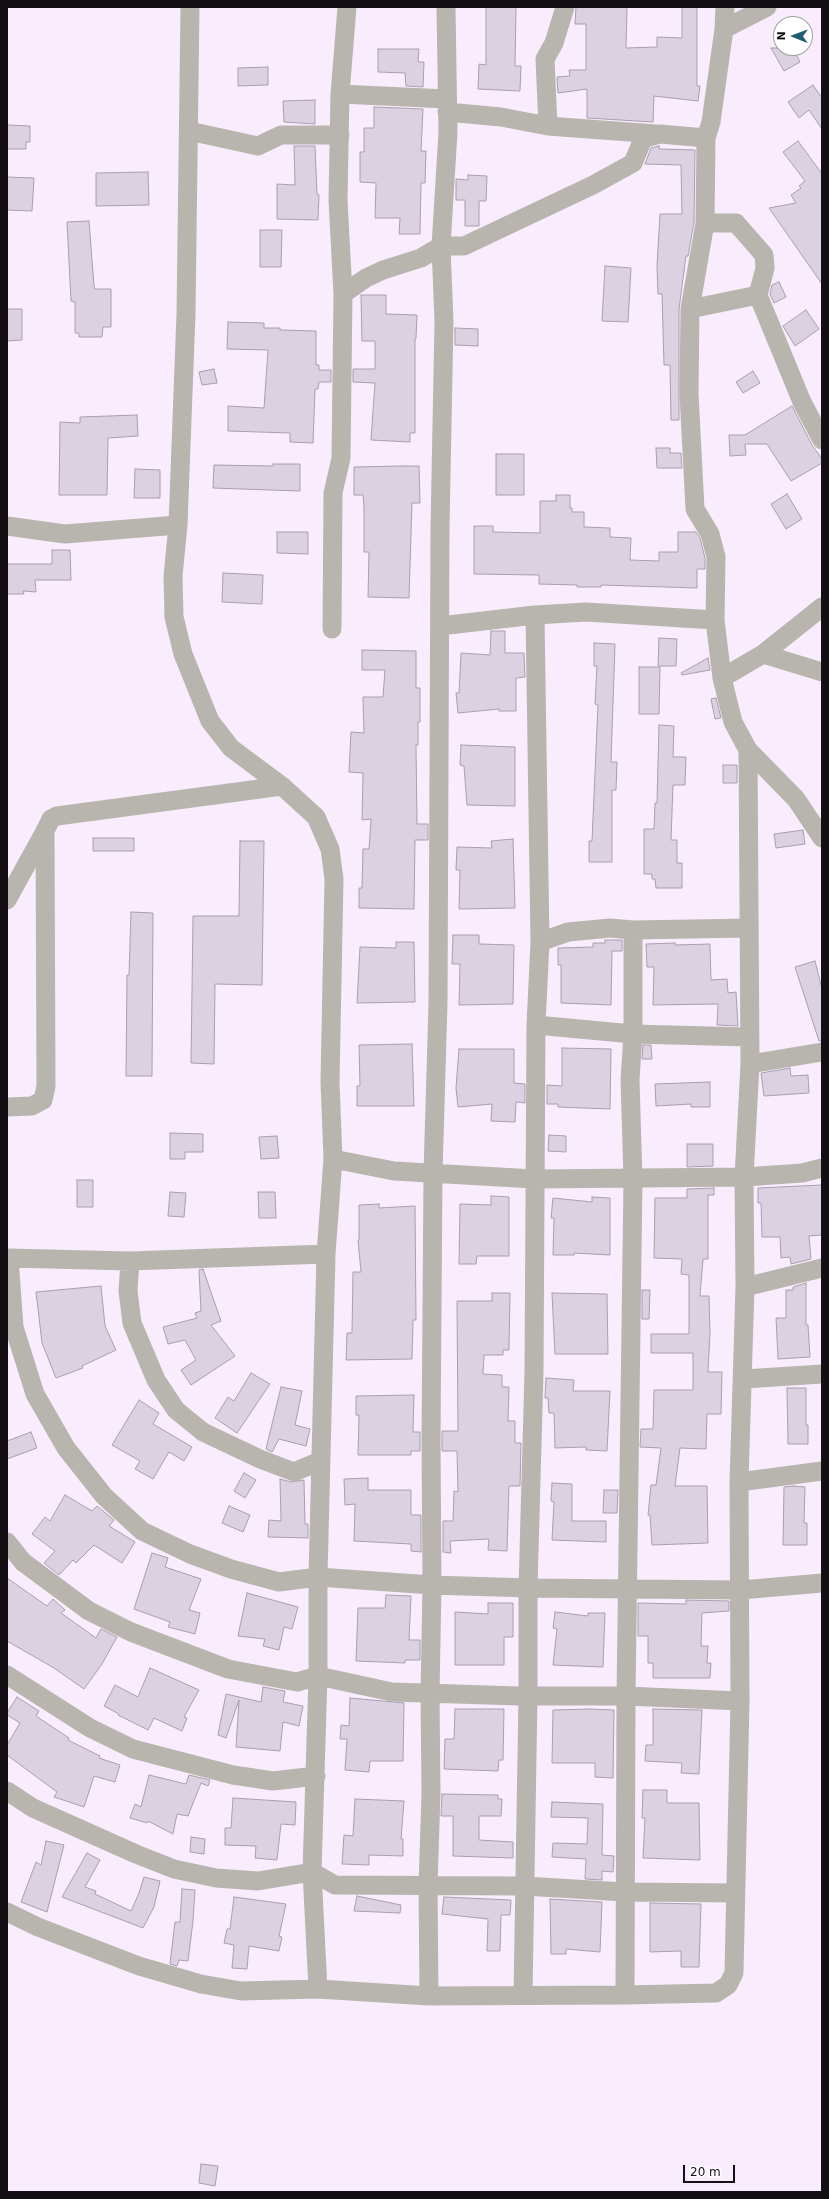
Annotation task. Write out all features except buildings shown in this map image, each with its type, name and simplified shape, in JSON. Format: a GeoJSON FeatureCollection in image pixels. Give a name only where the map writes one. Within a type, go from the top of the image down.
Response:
{"type":"FeatureCollection","features":[{"type":"Feature","properties":{"kind":"street"},"geometry":{"type":"LineString","coordinates":[[190,7],[186,314],[178,525],[173,576],[174,617],[183,654],[210,720],[231,748],[282,786],[316,817],[330,849],[334,879],[330,1082],[333,1159],[326,1254],[320,1461],[316,1776],[312,1872],[318,1989]]}},
{"type":"Feature","properties":{"kind":"street"},"geometry":{"type":"LineString","coordinates":[[332,629],[333,492],[341,458],[342,294],[338,200],[340,94],[347,7]]}},
{"type":"Feature","properties":{"kind":"street"},"geometry":{"type":"LineString","coordinates":[[429,1996],[428,1885],[431,1794],[430,1694],[432,1585],[431,1441],[433,1174],[438,996],[440,626],[444,322],[440,246],[448,132],[446,7]]}},
{"type":"Feature","properties":{"kind":"street"},"geometry":{"type":"LineString","coordinates":[[548,126],[545,59],[554,43],[565,7]]}},
{"type":"Feature","properties":{"kind":"street"},"geometry":{"type":"LineString","coordinates":[[725,7],[724,30],[711,122],[706,138],[705,223],[690,309],[689,394],[695,509],[710,534],[716,557],[714,620],[722,678],[733,722],[748,750],[796,800],[822,838]]}},
{"type":"Feature","properties":{"kind":"street"},"geometry":{"type":"LineString","coordinates":[[724,30],[767,7]]}},
{"type":"Feature","properties":{"kind":"street"},"geometry":{"type":"LineString","coordinates":[[340,94],[447,106],[548,126],[706,138]]}},
{"type":"Feature","properties":{"kind":"street"},"geometry":{"type":"LineString","coordinates":[[189,131],[258,146],[281,135],[340,135]]}},
{"type":"Feature","properties":{"kind":"street"},"geometry":{"type":"LineString","coordinates":[[342,294],[366,278],[384,270],[421,258],[440,246],[464,246],[593,185],[633,163],[643,139],[660,134]]}},
{"type":"Feature","properties":{"kind":"street"},"geometry":{"type":"LineString","coordinates":[[705,223],[736,223],[764,255],[765,268],[758,295],[802,402],[822,440]]}},
{"type":"Feature","properties":{"kind":"street"},"geometry":{"type":"LineString","coordinates":[[690,309],[758,295]]}},
{"type":"Feature","properties":{"kind":"street"},"geometry":{"type":"LineString","coordinates":[[7,526],[65,534],[178,525]]}},
{"type":"Feature","properties":{"kind":"street"},"geometry":{"type":"LineString","coordinates":[[722,678],[763,654],[822,607]]}},
{"type":"Feature","properties":{"kind":"street"},"geometry":{"type":"LineString","coordinates":[[440,626],[535,615],[586,612],[714,620]]}},
{"type":"Feature","properties":{"kind":"street"},"geometry":{"type":"LineString","coordinates":[[523,1995],[528,1696],[528,1588],[534,1372],[536,1025],[540,942],[535,615]]}},
{"type":"Feature","properties":{"kind":"street"},"geometry":{"type":"LineString","coordinates":[[763,654],[822,672]]}},
{"type":"Feature","properties":{"kind":"street"},"geometry":{"type":"LineString","coordinates":[[7,1912],[38,1927],[139,1966],[201,1984],[241,1991],[318,1989],[429,1996],[625,1996],[716,1993],[728,1985],[734,1973],[740,1701],[741,1590],[739,1482],[744,1379],[744,1177],[750,1064],[748,1037],[748,750]]}},
{"type":"Feature","properties":{"kind":"street"},"geometry":{"type":"LineString","coordinates":[[7,900],[47,825],[58,816],[282,786]]}},
{"type":"Feature","properties":{"kind":"street"},"geometry":{"type":"LineString","coordinates":[[7,1107],[32,1106],[43,1100],[46,1086],[45,831]]}},
{"type":"Feature","properties":{"kind":"street"},"geometry":{"type":"LineString","coordinates":[[540,942],[568,932],[610,928],[633,930],[748,928]]}},
{"type":"Feature","properties":{"kind":"street"},"geometry":{"type":"LineString","coordinates":[[625,1996],[626,1696],[629,1590],[630,1343],[634,1179],[630,1080],[633,1034],[633,930]]}},
{"type":"Feature","properties":{"kind":"street"},"geometry":{"type":"LineString","coordinates":[[536,1025],[633,1034],[748,1037]]}},
{"type":"Feature","properties":{"kind":"street"},"geometry":{"type":"LineString","coordinates":[[750,1064],[822,1052]]}},
{"type":"Feature","properties":{"kind":"street"},"geometry":{"type":"LineString","coordinates":[[333,1159],[394,1171],[534,1179],[744,1177],[802,1173],[822,1168]]}},
{"type":"Feature","properties":{"kind":"street"},"geometry":{"type":"LineString","coordinates":[[326,1254],[130,1261],[8,1258],[14,1327],[35,1394],[66,1448],[104,1496],[142,1531],[204,1559],[231,1569],[279,1582],[318,1577],[432,1585],[629,1590],[741,1590],[822,1583]]}},
{"type":"Feature","properties":{"kind":"street"},"geometry":{"type":"LineString","coordinates":[[130,1261],[128,1291],[132,1323],[156,1380],[176,1410],[203,1432],[252,1456],[294,1472],[320,1461]]}},
{"type":"Feature","properties":{"kind":"street"},"geometry":{"type":"LineString","coordinates":[[745,1287],[822,1268]]}},
{"type":"Feature","properties":{"kind":"street"},"geometry":{"type":"LineString","coordinates":[[744,1379],[822,1374]]}},
{"type":"Feature","properties":{"kind":"street"},"geometry":{"type":"LineString","coordinates":[[739,1482],[822,1471]]}},
{"type":"Feature","properties":{"kind":"street"},"geometry":{"type":"LineString","coordinates":[[7,1542],[23,1562],[89,1611],[131,1632],[228,1668],[297,1682],[318,1676],[392,1692],[528,1696],[626,1696],[740,1701]]}},
{"type":"Feature","properties":{"kind":"street"},"geometry":{"type":"LineString","coordinates":[[7,1675],[90,1728],[133,1749],[233,1775],[266,1780],[273,1781],[316,1776]]}},
{"type":"Feature","properties":{"kind":"street"},"geometry":{"type":"LineString","coordinates":[[7,1791],[33,1808],[174,1869],[216,1878],[258,1881],[312,1872],[336,1885],[524,1886],[625,1892],[735,1893]]}}]}
